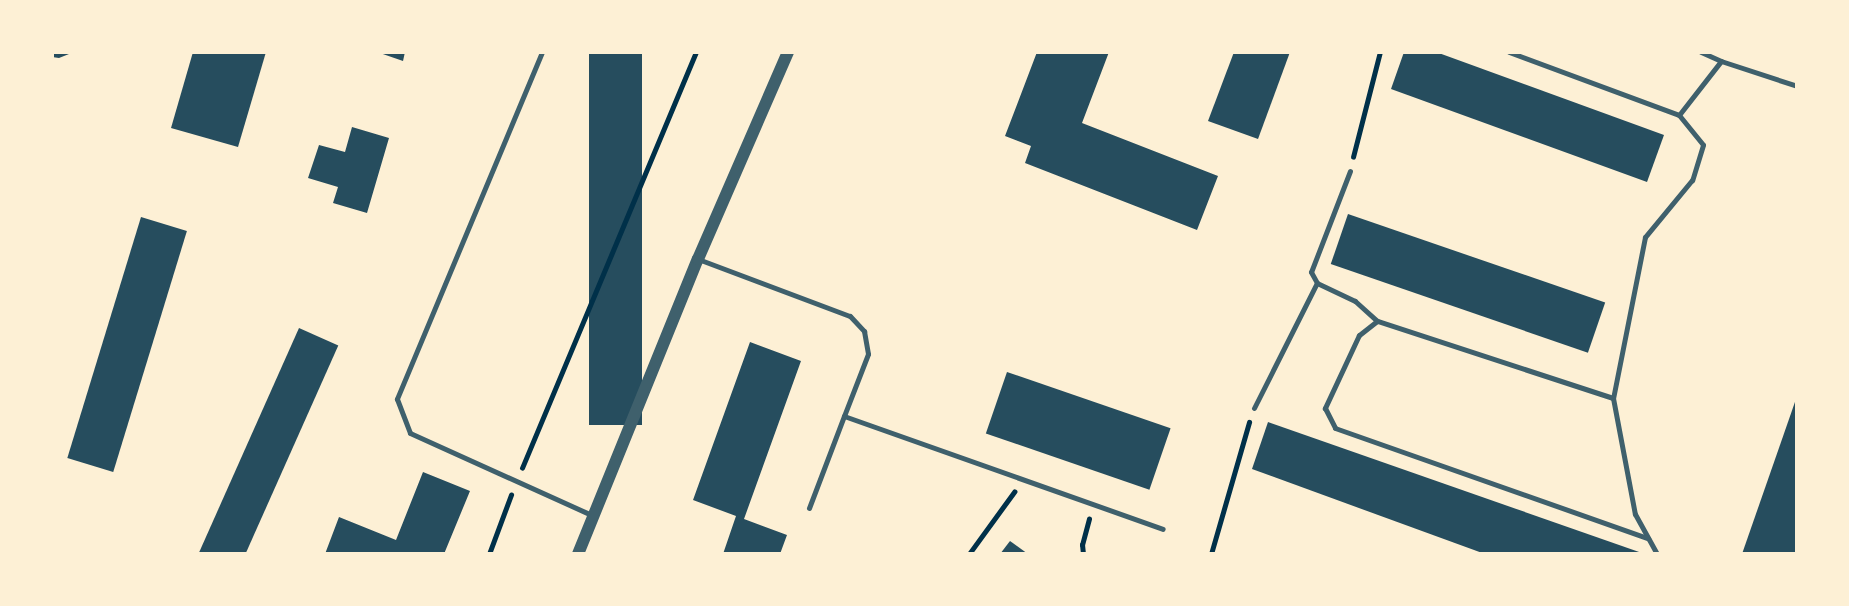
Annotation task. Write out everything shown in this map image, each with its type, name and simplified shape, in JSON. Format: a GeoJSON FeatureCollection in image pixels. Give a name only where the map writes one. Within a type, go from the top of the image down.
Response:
{"type":"FeatureCollection","features":[{"type":"Feature","properties":{"kind":"street"},"geometry":{"type":"LineString","coordinates":[[579,554],[698,259],[788,52]]}},
{"type":"Feature","properties":{"kind":"lane"},"geometry":{"type":"LineString","coordinates":[[542,52],[397,399],[410,433],[594,516]]}},
{"type":"Feature","properties":{"kind":"lane"},"geometry":{"type":"LineString","coordinates":[[1509,52],[1679,115],[1703,145],[1692,180],[1645,237],[1613,398],[1634,514],[1657,554]]}},
{"type":"Feature","properties":{"kind":"lane"},"geometry":{"type":"LineString","coordinates":[[1700,52],[1797,86]]}},
{"type":"Feature","properties":{"kind":"lane"},"geometry":{"type":"LineString","coordinates":[[1679,115],[1721,61]]}},
{"type":"Feature","properties":{"kind":"lane"},"geometry":{"type":"LineString","coordinates":[[1350,171],[1311,272],[1317,283],[1355,301],[1377,321],[1613,398]]}},
{"type":"Feature","properties":{"kind":"lane"},"geometry":{"type":"LineString","coordinates":[[698,259],[850,316],[864,331],[868,354],[809,508]]}},
{"type":"Feature","properties":{"kind":"lane"},"geometry":{"type":"LineString","coordinates":[[1254,408],[1317,283]]}},
{"type":"Feature","properties":{"kind":"lane"},"geometry":{"type":"LineString","coordinates":[[1377,321],[1359,335],[1325,408],[1335,428],[1648,538]]}},
{"type":"Feature","properties":{"kind":"lane"},"geometry":{"type":"LineString","coordinates":[[844,416],[1163,529]]}},
{"type":"Feature","properties":{"kind":"path"},"geometry":{"type":"LineString","coordinates":[[489,554],[516,481],[696,52]]}},
{"type":"Feature","properties":{"kind":"path"},"geometry":{"type":"LineString","coordinates":[[1350,171],[1380,52]]}},
{"type":"Feature","properties":{"kind":"path"},"geometry":{"type":"LineString","coordinates":[[1211,554],[1254,408]]}},
{"type":"Feature","properties":{"kind":"path"},"geometry":{"type":"LineString","coordinates":[[969,554],[1023,480]]}},
{"type":"Feature","properties":{"kind":"path"},"geometry":{"type":"LineString","coordinates":[[1083,554],[1082,545],[1092,504]]}},
{"type":"Feature","properties":{"kind":"building"},"geometry":{"type":"Polygon","coordinates":[[[52,52],[74,52],[59,58],[52,57],[52,52]]]}},
{"type":"Feature","properties":{"kind":"building"},"geometry":{"type":"Polygon","coordinates":[[[193,52],[266,52],[238,147],[171,128],[193,52]]]}},
{"type":"Feature","properties":{"kind":"building"},"geometry":{"type":"Polygon","coordinates":[[[377,52],[405,52],[403,61],[377,52]]]}},
{"type":"Feature","properties":{"kind":"building"},"geometry":{"type":"Polygon","coordinates":[[[589,52],[642,52],[642,425],[589,425],[589,52]]]}},
{"type":"Feature","properties":{"kind":"building"},"geometry":{"type":"Polygon","coordinates":[[[1037,52],[1109,52],[1082,123],[1218,176],[1197,230],[1025,163],[1031,146],[1005,136],[1037,52]]]}},
{"type":"Feature","properties":{"kind":"building"},"geometry":{"type":"Polygon","coordinates":[[[1234,52],[1290,52],[1258,139],[1208,121],[1234,52]]]}},
{"type":"Feature","properties":{"kind":"building"},"geometry":{"type":"Polygon","coordinates":[[[1404,52],[1436,52],[1664,135],[1647,182],[1391,89],[1404,52]]]}},
{"type":"Feature","properties":{"kind":"building"},"geometry":{"type":"Polygon","coordinates":[[[352,127],[389,138],[367,213],[333,203],[338,187],[308,178],[319,145],[345,152],[352,127]]]}},
{"type":"Feature","properties":{"kind":"building"},"geometry":{"type":"Polygon","coordinates":[[[1348,214],[1605,303],[1588,353],[1331,264],[1348,214]]]}},
{"type":"Feature","properties":{"kind":"building"},"geometry":{"type":"Polygon","coordinates":[[[141,217],[187,231],[113,472],[67,458],[141,217]]]}},
{"type":"Feature","properties":{"kind":"building"},"geometry":{"type":"Polygon","coordinates":[[[299,328],[338,345],[245,554],[199,553],[299,328]]]}},
{"type":"Feature","properties":{"kind":"building"},"geometry":{"type":"Polygon","coordinates":[[[750,342],[801,361],[744,519],[787,535],[780,554],[723,554],[736,516],[693,500],[750,342]]]}},
{"type":"Feature","properties":{"kind":"building"},"geometry":{"type":"Polygon","coordinates":[[[1007,372],[1171,428],[1149,490],[986,433],[1007,372]]]}},
{"type":"Feature","properties":{"kind":"building"},"geometry":{"type":"Polygon","coordinates":[[[1796,399],[1795,554],[1742,554],[1796,399]]]}},
{"type":"Feature","properties":{"kind":"building"},"geometry":{"type":"Polygon","coordinates":[[[1268,422],[1642,554],[1485,554],[1252,469],[1268,422]]]}},
{"type":"Feature","properties":{"kind":"building"},"geometry":{"type":"Polygon","coordinates":[[[423,472],[470,491],[444,554],[325,554],[339,517],[396,540],[423,472]]]}},
{"type":"Feature","properties":{"kind":"building"},"geometry":{"type":"Polygon","coordinates":[[[1010,541],[1028,554],[1000,554],[1010,541]]]}}]}
